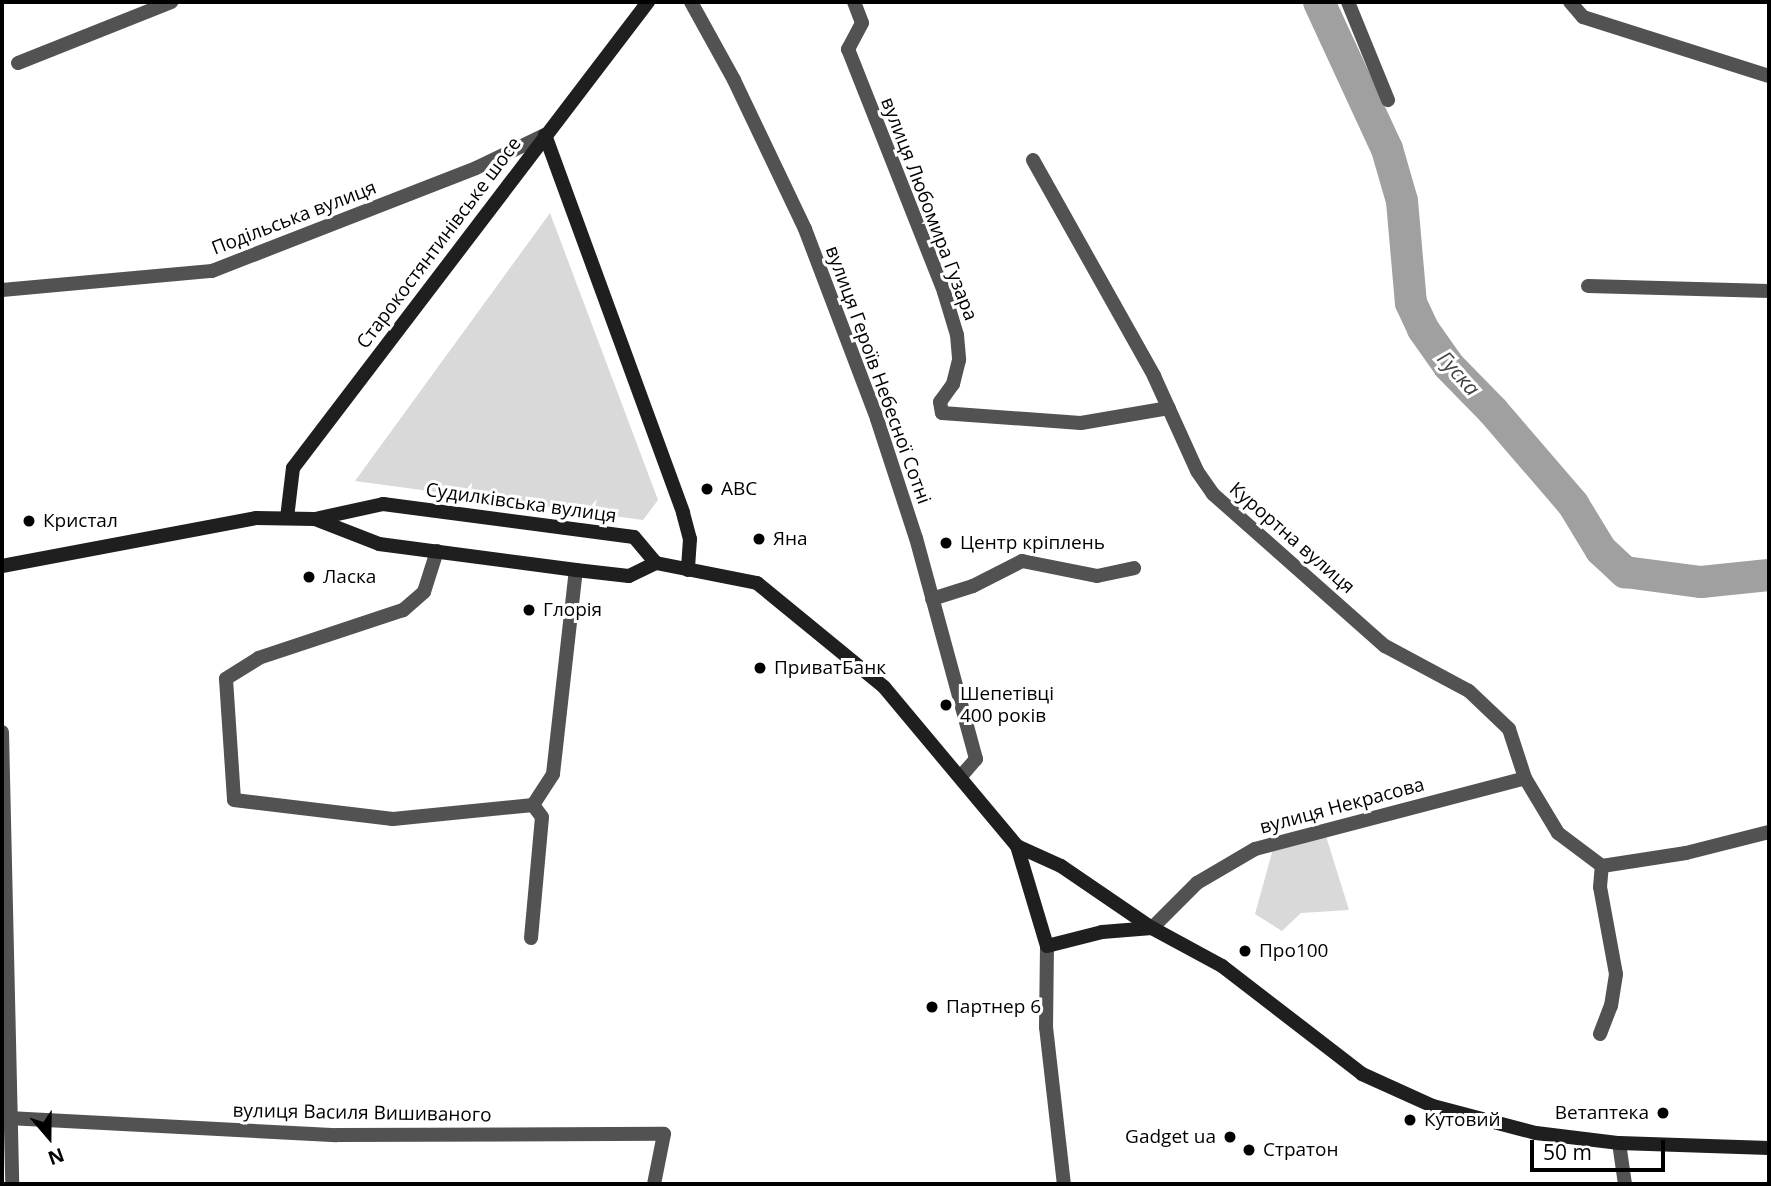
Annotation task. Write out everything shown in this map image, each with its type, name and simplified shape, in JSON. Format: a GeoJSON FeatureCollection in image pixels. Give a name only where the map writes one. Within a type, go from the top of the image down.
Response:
{"type":"FeatureCollection","features":[{"type":"Feature","properties":{"kind":"main road","name":"Старокостянтинівське шосе"},"geometry":{"type":"LineString","coordinates":[[287,518],[293,468],[648,2]]}},
{"type":"Feature","properties":{"kind":"main road"},"geometry":{"type":"LineString","coordinates":[[545,135],[678,500],[690,539],[688,569]]}},
{"type":"Feature","properties":{"kind":"main road","name":"Судилківська вулиця"},"geometry":{"type":"LineString","coordinates":[[2,566],[256,518],[315,519],[383,504],[634,537],[656,563],[629,576],[576,570],[379,544],[315,519]]}},
{"type":"Feature","properties":{"kind":"main road"},"geometry":{"type":"LineString","coordinates":[[656,563],[757,583],[799,614],[884,687],[962,775],[1017,846],[1047,946],[1102,932],[1152,929]]}},
{"type":"Feature","properties":{"kind":"main road"},"geometry":{"type":"LineString","coordinates":[[1017,846],[1062,866],[1152,929],[1222,966],[1363,1074],[1433,1106],[1536,1133],[1619,1143],[1769,1148]]}},
{"type":"Feature","properties":{"kind":"street"},"geometry":{"type":"LineString","coordinates":[[18,64],[171,2]]}},
{"type":"Feature","properties":{"kind":"street"},"geometry":{"type":"LineString","coordinates":[[695,8],[709,2]]}},
{"type":"Feature","properties":{"kind":"street","name":"вулиця Любомира Гузара"},"geometry":{"type":"LineString","coordinates":[[854,2],[862,23],[848,49],[944,292],[957,335],[959,360],[953,384],[940,402],[942,413],[1081,424],[1169,408]]}},
{"type":"Feature","properties":{"kind":"street"},"geometry":{"type":"LineString","coordinates":[[1348,2],[1388,100]]}},
{"type":"Feature","properties":{"kind":"street"},"geometry":{"type":"LineString","coordinates":[[1570,2],[1583,17],[1769,76]]}},
{"type":"Feature","properties":{"kind":"street","name":"вулиця Героїв Небесної Сотні"},"geometry":{"type":"LineString","coordinates":[[695,8],[805,229],[877,419],[932,599],[976,759],[962,775]]}},
{"type":"Feature","properties":{"kind":"street","name":"Подільська вулиця"},"geometry":{"type":"LineString","coordinates":[[2,290],[212,271],[476,168],[545,135]]}},
{"type":"Feature","properties":{"kind":"street","name":"Курортна вулиця"},"geometry":{"type":"LineString","coordinates":[[1033,160],[1213,494],[1385,646],[1469,691],[1509,729],[1525,778],[1558,833],[1602,866]]}},
{"type":"Feature","properties":{"kind":"street"},"geometry":{"type":"LineString","coordinates":[[1588,286],[1769,291]]}},
{"type":"Feature","properties":{"kind":"street"},"geometry":{"type":"LineString","coordinates":[[437,551],[424,592],[404,610],[259,658],[226,679],[233,800],[393,819],[533,805]]}},
{"type":"Feature","properties":{"kind":"street"},"geometry":{"type":"LineString","coordinates":[[932,599],[973,586],[1022,561],[1097,576],[1134,568]]}},
{"type":"Feature","properties":{"kind":"street"},"geometry":{"type":"LineString","coordinates":[[533,805],[552,774],[576,570]]}},
{"type":"Feature","properties":{"kind":"street"},"geometry":{"type":"LineString","coordinates":[[2,732],[8,1118],[12,1184]]}},
{"type":"Feature","properties":{"kind":"street","name":"вулиця Некрасова"},"geometry":{"type":"LineString","coordinates":[[1152,929],[1197,883],[1255,849],[1525,778]]}},
{"type":"Feature","properties":{"kind":"street"},"geometry":{"type":"LineString","coordinates":[[531,938],[542,817],[533,805]]}},
{"type":"Feature","properties":{"kind":"street"},"geometry":{"type":"LineString","coordinates":[[1600,1034],[1611,1006],[1616,974],[1600,887],[1602,866],[1686,853],[1769,832]]}},
{"type":"Feature","properties":{"kind":"street"},"geometry":{"type":"LineString","coordinates":[[1047,946],[1046,1027],[1064,1184]]}},
{"type":"Feature","properties":{"kind":"street","name":"вулиця Василя Вишиваного"},"geometry":{"type":"LineString","coordinates":[[8,1118],[337,1135],[664,1135],[654,1184]]}},
{"type":"Feature","properties":{"kind":"street"},"geometry":{"type":"LineString","coordinates":[[1619,1143],[1625,1184]]}},
{"type":"Feature","properties":{"kind":"shaded area"},"geometry":{"type":"Polygon","coordinates":[[[550,213],[658,500],[643,520],[355,481],[550,213]]]}},
{"type":"Feature","properties":{"kind":"shaded area"},"geometry":{"type":"Polygon","coordinates":[[[1326,836],[1349,910],[1301,913],[1282,931],[1255,914],[1273,849],[1326,836]]]}},
{"type":"Feature","properties":{"kind":"waterway","name":"Гуска"},"geometry":{"type":"LineString","coordinates":[[1319,2],[1387,149],[1402,201],[1411,303],[1423,329],[1449,366],[1493,411],[1573,504],[1601,550],[1625,572],[1701,582],[1769,575]]}},
{"type":"Feature","properties":{"kind":"place","name":"АВС"},"geometry":{"type":"Point","coordinates":[707,489]}},
{"type":"Feature","properties":{"kind":"place","name":"Кристал"},"geometry":{"type":"Point","coordinates":[29,521]}},
{"type":"Feature","properties":{"kind":"place","name":"Яна"},"geometry":{"type":"Point","coordinates":[759,539]}},
{"type":"Feature","properties":{"kind":"place","name":"Центр кріплень"},"geometry":{"type":"Point","coordinates":[946,543]}},
{"type":"Feature","properties":{"kind":"place","name":"Ласка"},"geometry":{"type":"Point","coordinates":[309,577]}},
{"type":"Feature","properties":{"kind":"place","name":"Глорія"},"geometry":{"type":"Point","coordinates":[529,610]}},
{"type":"Feature","properties":{"kind":"place","name":"ПриватБанк"},"geometry":{"type":"Point","coordinates":[760,668]}},
{"type":"Feature","properties":{"kind":"place","name":"Шепетівці 400 років"},"geometry":{"type":"Point","coordinates":[946,705]}},
{"type":"Feature","properties":{"kind":"place","name":"Про100"},"geometry":{"type":"Point","coordinates":[1245,951]}},
{"type":"Feature","properties":{"kind":"place","name":"Партнер 6"},"geometry":{"type":"Point","coordinates":[932,1007]}},
{"type":"Feature","properties":{"kind":"place","name":"Ветаптека"},"geometry":{"type":"Point","coordinates":[1663,1113]}},
{"type":"Feature","properties":{"kind":"place","name":"Кутовий"},"geometry":{"type":"Point","coordinates":[1410,1120]}},
{"type":"Feature","properties":{"kind":"place","name":"Gadget ua"},"geometry":{"type":"Point","coordinates":[1230,1137]}},
{"type":"Feature","properties":{"kind":"place","name":"Стратон"},"geometry":{"type":"Point","coordinates":[1249,1150]}}]}
